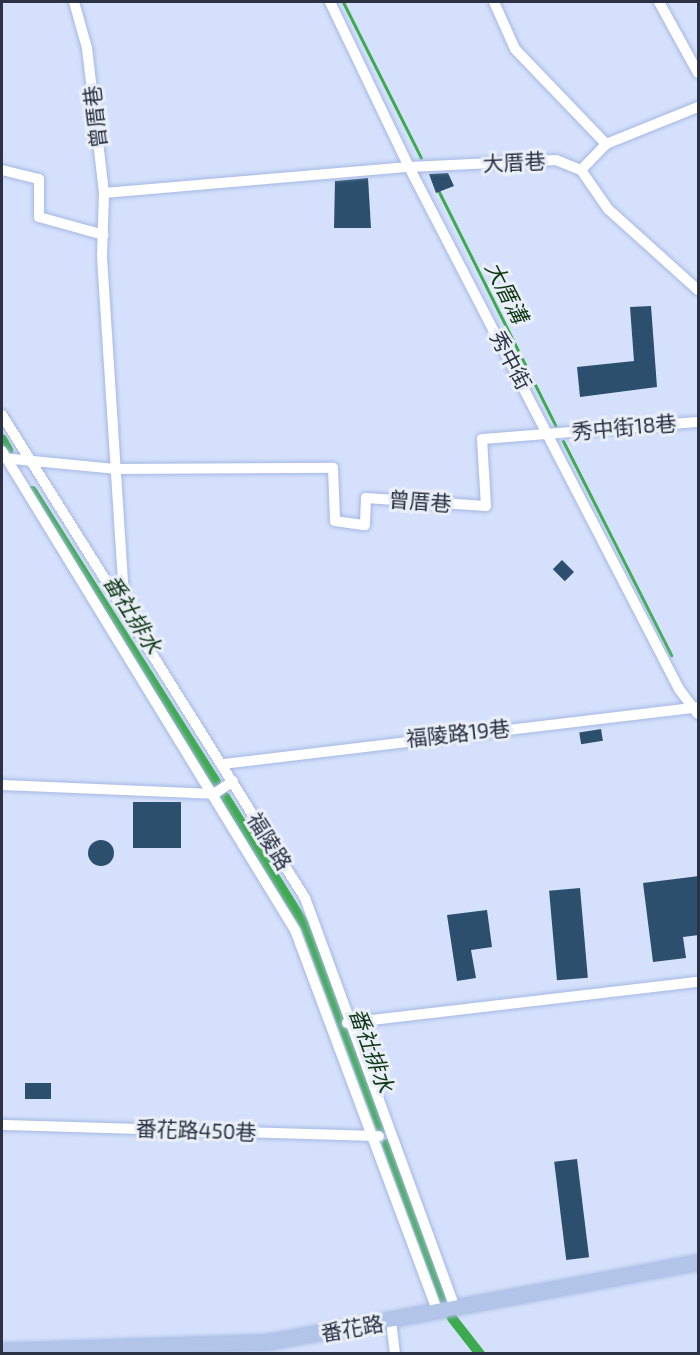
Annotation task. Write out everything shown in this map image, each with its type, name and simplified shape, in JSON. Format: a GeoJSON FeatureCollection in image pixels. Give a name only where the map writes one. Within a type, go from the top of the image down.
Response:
{"type":"FeatureCollection","features":[{"type":"Feature","properties":{"kind":"main road","name":"番花路"},"geometry":{"type":"LineString","coordinates":[[2,1351],[270,1342],[699,1263]]}},
{"type":"Feature","properties":{"kind":"street","name":"曾厝巷"},"geometry":{"type":"LineString","coordinates":[[74,2],[87,48],[104,193],[104,235],[125,614]]}},
{"type":"Feature","properties":{"kind":"street","name":"秀中街"},"geometry":{"type":"LineString","coordinates":[[330,2],[409,167],[679,689],[697,710]]}},
{"type":"Feature","properties":{"kind":"street"},"geometry":{"type":"LineString","coordinates":[[494,2],[515,49],[606,144]]}},
{"type":"Feature","properties":{"kind":"street"},"geometry":{"type":"LineString","coordinates":[[659,2],[699,73]]}},
{"type":"Feature","properties":{"kind":"street"},"geometry":{"type":"LineString","coordinates":[[699,107],[606,144],[581,170],[608,208],[699,290]]}},
{"type":"Feature","properties":{"kind":"street","name":"大厝巷"},"geometry":{"type":"LineString","coordinates":[[104,193],[409,167],[556,160],[581,170]]}},
{"type":"Feature","properties":{"kind":"street"},"geometry":{"type":"LineString","coordinates":[[2,170],[39,178],[39,217],[104,235]]}},
{"type":"Feature","properties":{"kind":"street","name":"福陵路"},"geometry":{"type":"LineString","coordinates":[[2,415],[305,898],[346,1023],[455,1308]]}},
{"type":"Feature","properties":{"kind":"street","name":"秀中街18巷"},"geometry":{"type":"LineString","coordinates":[[549,434],[699,422]]}},
{"type":"Feature","properties":{"kind":"street","name":"曾厝巷"},"geometry":{"type":"LineString","coordinates":[[3,456],[117,469],[333,468],[335,521],[365,525],[366,498],[486,506],[482,439],[549,434]]}},
{"type":"Feature","properties":{"kind":"street"},"geometry":{"type":"LineString","coordinates":[[3,456],[214,794],[295,930],[438,1311]]}},
{"type":"Feature","properties":{"kind":"street","name":"福陵路19巷"},"geometry":{"type":"LineString","coordinates":[[223,764],[697,710]]}},
{"type":"Feature","properties":{"kind":"street"},"geometry":{"type":"LineString","coordinates":[[2,785],[214,794],[233,781]]}},
{"type":"Feature","properties":{"kind":"street"},"geometry":{"type":"LineString","coordinates":[[346,1023],[699,982]]}},
{"type":"Feature","properties":{"kind":"street","name":"番花路450巷"},"geometry":{"type":"LineString","coordinates":[[2,1125],[390,1136]]}},
{"type":"Feature","properties":{"kind":"street"},"geometry":{"type":"LineString","coordinates":[[391,1321],[395,1353]]}},
{"type":"Feature","properties":{"kind":"building"},"geometry":{"type":"Polygon","coordinates":[[[448,173],[454,186],[436,193],[429,174],[448,173]]]}},
{"type":"Feature","properties":{"kind":"building"},"geometry":{"type":"Polygon","coordinates":[[[368,178],[371,228],[334,228],[335,181],[368,178]]]}},
{"type":"Feature","properties":{"kind":"building"},"geometry":{"type":"Polygon","coordinates":[[[651,306],[657,387],[580,397],[577,367],[634,361],[630,307],[651,306]]]}},
{"type":"Feature","properties":{"kind":"building"},"geometry":{"type":"Polygon","coordinates":[[[562,560],[574,572],[565,581],[553,569],[562,560]]]}},
{"type":"Feature","properties":{"kind":"building"},"geometry":{"type":"Polygon","coordinates":[[[601,729],[603,741],[581,744],[579,732],[601,729]]]}},
{"type":"Feature","properties":{"kind":"building"},"geometry":{"type":"Polygon","coordinates":[[[133,802],[181,802],[181,848],[133,848],[133,802]]]}},
{"type":"Feature","properties":{"kind":"building"},"geometry":{"type":"Polygon","coordinates":[[[101,840],[110,844],[114,853],[110,862],[101,866],[92,862],[88,853],[92,844],[101,840]]]}},
{"type":"Feature","properties":{"kind":"building"},"geometry":{"type":"Polygon","coordinates":[[[699,876],[699,935],[683,937],[686,958],[653,962],[643,883],[699,876]]]}},
{"type":"Feature","properties":{"kind":"building"},"geometry":{"type":"Polygon","coordinates":[[[580,888],[588,978],[557,980],[549,891],[580,888]]]}},
{"type":"Feature","properties":{"kind":"building"},"geometry":{"type":"Polygon","coordinates":[[[487,910],[492,947],[471,950],[476,978],[457,981],[447,915],[487,910]]]}},
{"type":"Feature","properties":{"kind":"building"},"geometry":{"type":"Polygon","coordinates":[[[25,1083],[51,1083],[51,1099],[25,1099],[25,1083]]]}},
{"type":"Feature","properties":{"kind":"building"},"geometry":{"type":"Polygon","coordinates":[[[577,1159],[589,1257],[566,1260],[554,1162],[577,1159]]]}},
{"type":"Feature","properties":{"kind":"waterway","name":"大厝溝"},"geometry":{"type":"LineString","coordinates":[[343,2],[421,158]]}},
{"type":"Feature","properties":{"kind":"waterway","name":"大厝溝"},"geometry":{"type":"LineString","coordinates":[[438,190],[555,425]]}},
{"type":"Feature","properties":{"kind":"waterway","name":"番社排水"},"geometry":{"type":"LineString","coordinates":[[2,439],[8,450]]}},
{"type":"Feature","properties":{"kind":"waterway","name":"大厝溝"},"geometry":{"type":"LineString","coordinates":[[563,441],[671,655]]}},
{"type":"Feature","properties":{"kind":"waterway","name":"番社排水"},"geometry":{"type":"LineString","coordinates":[[32,491],[216,782]]}},
{"type":"Feature","properties":{"kind":"waterway","name":"番社排水"},"geometry":{"type":"LineString","coordinates":[[225,797],[306,927],[381,1128]]}},
{"type":"Feature","properties":{"kind":"waterway","name":"番社排水"},"geometry":{"type":"LineString","coordinates":[[387,1144],[445,1301]]}},
{"type":"Feature","properties":{"kind":"waterway","name":"番社排水"},"geometry":{"type":"LineString","coordinates":[[452,1318],[480,1354]]}}]}
